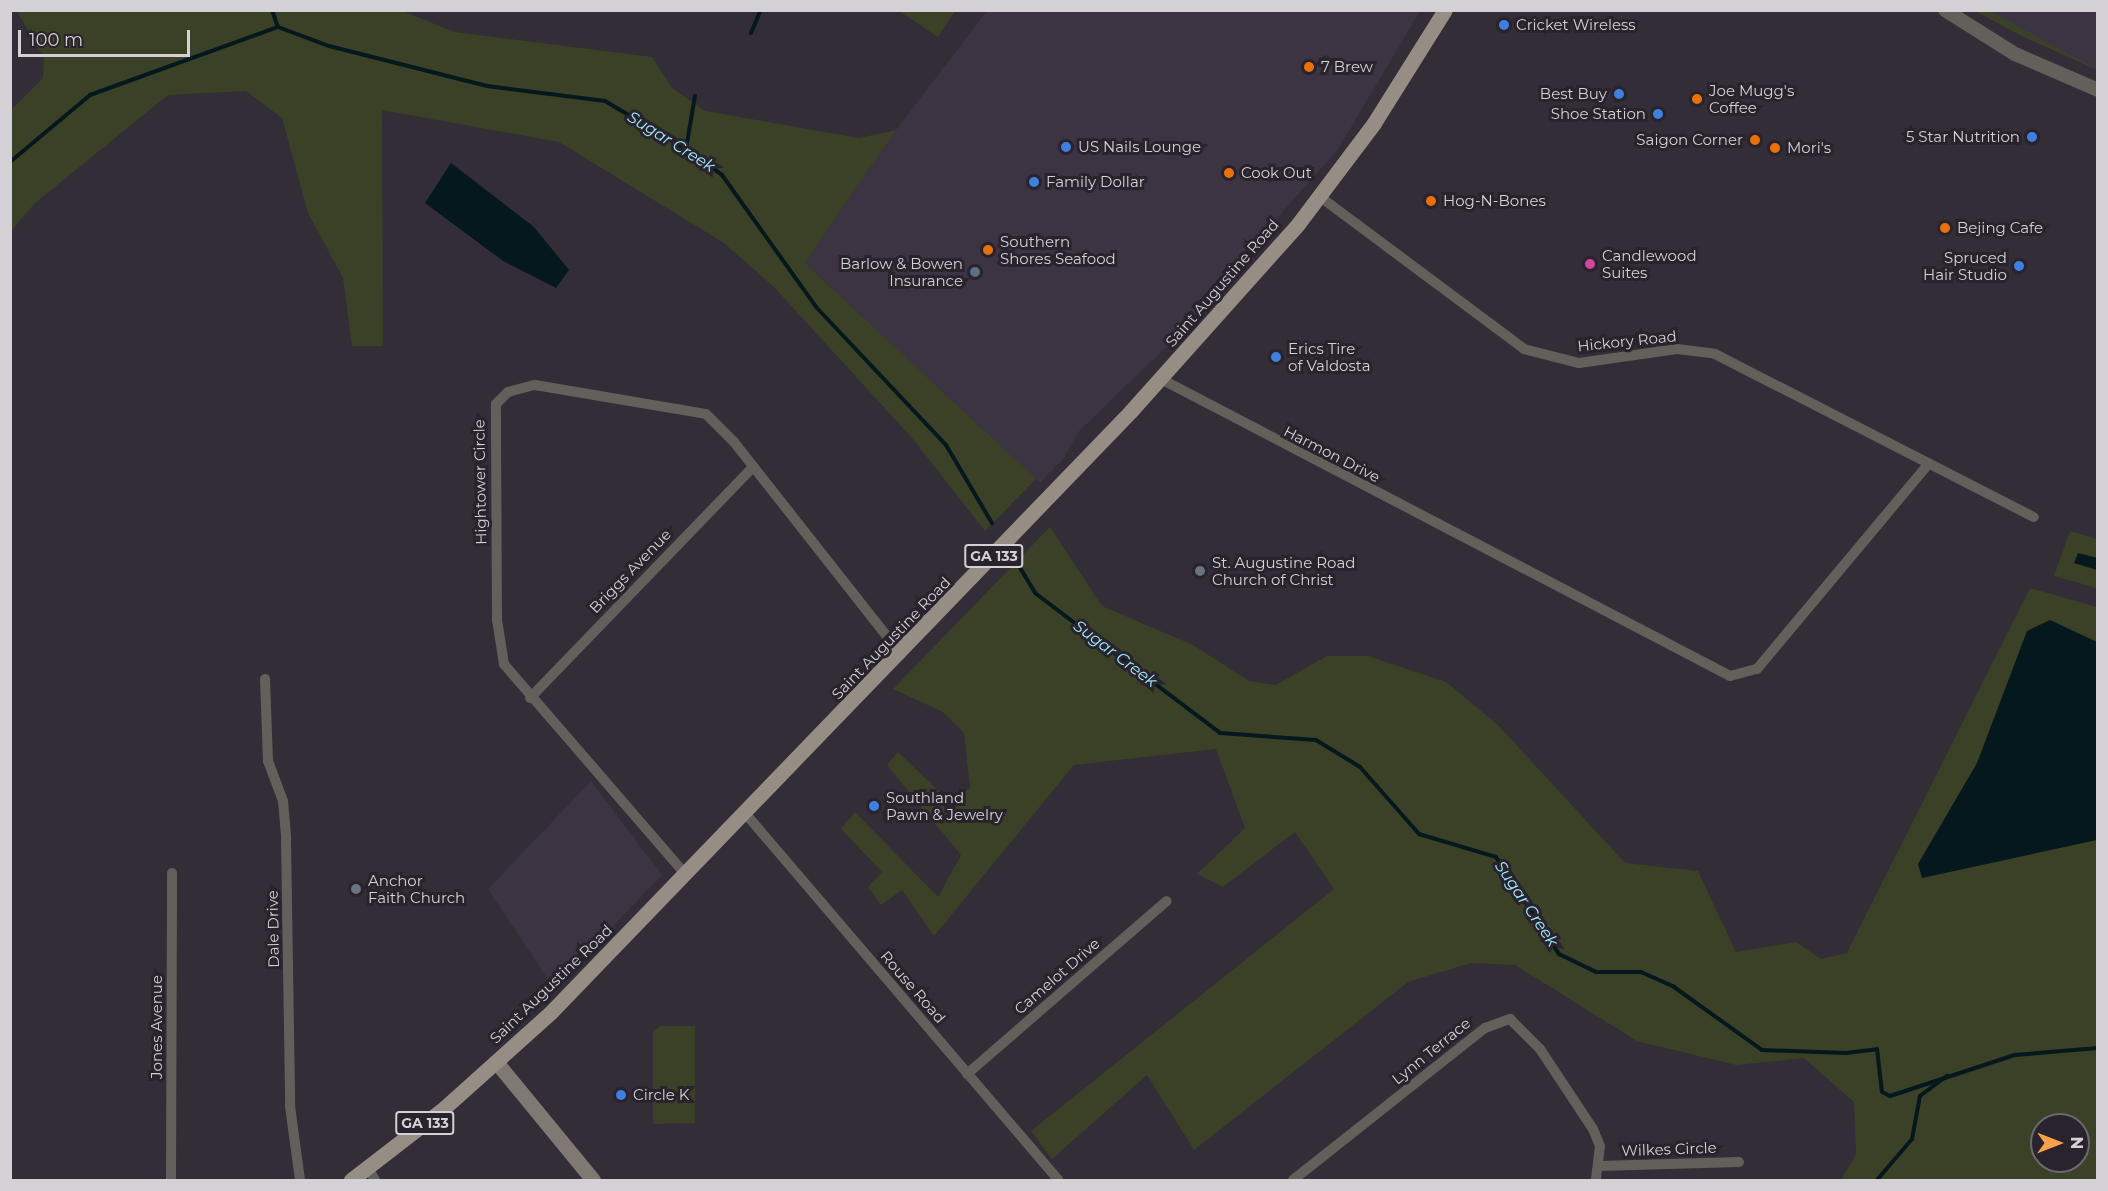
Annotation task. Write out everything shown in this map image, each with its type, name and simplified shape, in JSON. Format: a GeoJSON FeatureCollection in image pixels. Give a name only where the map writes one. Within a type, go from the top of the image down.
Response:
{"type":"FeatureCollection","features":[{"type":"Feature","properties":{"kind":"main road","name":"Saint Augustine Road"},"geometry":{"type":"LineString","coordinates":[[351,1180],[372,1174],[496,1063],[686,874],[901,654],[1161,379],[1319,196],[1374,123],[1445,10]]}},
{"type":"Feature","properties":{"kind":"main road"},"geometry":{"type":"LineString","coordinates":[[496,1063],[593,1180]]}},
{"type":"Feature","properties":{"kind":"street"},"geometry":{"type":"LineString","coordinates":[[1945,10],[2015,54],[2097,90]]}},
{"type":"Feature","properties":{"kind":"street","name":"Hickory Road"},"geometry":{"type":"LineString","coordinates":[[1319,196],[1524,349],[1580,363],[1677,349],[1715,354],[2034,517]]}},
{"type":"Feature","properties":{"kind":"street","name":"Harmon Drive"},"geometry":{"type":"LineString","coordinates":[[1161,379],[1490,553],[1741,677],[1757,669],[1929,463]]}},
{"type":"Feature","properties":{"kind":"street","name":"Hightower Circle"},"geometry":{"type":"LineString","coordinates":[[686,874],[510,675],[499,646],[496,404],[508,392],[535,385],[696,412],[720,425],[901,654]]}},
{"type":"Feature","properties":{"kind":"street","name":"Briggs Avenue"},"geometry":{"type":"LineString","coordinates":[[530,698],[753,467]]}},
{"type":"Feature","properties":{"kind":"street","name":"Dale Drive"},"geometry":{"type":"LineString","coordinates":[[265,679],[268,761],[283,801],[286,838],[290,1106],[300,1180]]}},
{"type":"Feature","properties":{"kind":"street","name":"Rouse Road"},"geometry":{"type":"LineString","coordinates":[[745,813],[1058,1180]]}},
{"type":"Feature","properties":{"kind":"street","name":"Jones Avenue"},"geometry":{"type":"LineString","coordinates":[[171,1180],[172,873]]}},
{"type":"Feature","properties":{"kind":"street","name":"Camelot Drive"},"geometry":{"type":"LineString","coordinates":[[967,1074],[1167,901]]}},
{"type":"Feature","properties":{"kind":"street","name":"Lynn Terrace"},"geometry":{"type":"LineString","coordinates":[[1293,1180],[1485,1028],[1510,1019],[1520,1025],[1572,1093],[1600,1146],[1599,1166]]}},
{"type":"Feature","properties":{"kind":"street","name":"Wilkes Circle"},"geometry":{"type":"LineString","coordinates":[[1599,1166],[1740,1162]]}},
{"type":"Feature","properties":{"kind":"street"},"geometry":{"type":"LineString","coordinates":[[1596,1180],[1599,1166]]}},
{"type":"Feature","properties":{"kind":"shaded area"},"geometry":{"type":"Polygon","coordinates":[[[987,11],[1420,11],[1338,149],[1233,268],[1221,294],[1079,431],[1064,458],[1040,483],[805,263],[896,130],[987,11]]]}},
{"type":"Feature","properties":{"kind":"shaded area"},"geometry":{"type":"Polygon","coordinates":[[[1975,11],[2097,11],[2097,70],[2022,36],[1975,11]]]}},
{"type":"Feature","properties":{"kind":"shaded area"},"geometry":{"type":"Polygon","coordinates":[[[451,163],[534,227],[569,270],[556,288],[503,261],[425,203],[451,163]]]}},
{"type":"Feature","properties":{"kind":"shaded area"},"geometry":{"type":"Polygon","coordinates":[[[2078,553],[2097,558],[2097,570],[2074,563],[2078,553]]]}},
{"type":"Feature","properties":{"kind":"shaded area"},"geometry":{"type":"Polygon","coordinates":[[[2050,620],[2097,642],[2097,840],[1922,878],[1918,864],[1977,763],[2027,631],[2050,620]]]}},
{"type":"Feature","properties":{"kind":"shaded area"},"geometry":{"type":"Polygon","coordinates":[[[591,781],[662,875],[554,988],[488,889],[591,781]]]}},
{"type":"Feature","properties":{"kind":"green space"},"geometry":{"type":"Polygon","coordinates":[[[955,10],[938,37],[899,11],[955,10]]]}},
{"type":"Feature","properties":{"kind":"green space"},"geometry":{"type":"Polygon","coordinates":[[[17,11],[402,11],[455,32],[652,57],[672,88],[705,111],[859,138],[896,130],[805,263],[1036,479],[985,531],[912,438],[774,287],[724,243],[559,142],[382,110],[383,346],[352,346],[343,278],[308,213],[282,118],[246,91],[168,95],[35,203],[11,231],[11,110],[43,78],[44,58],[17,11]]]}},
{"type":"Feature","properties":{"kind":"green space"},"geometry":{"type":"Polygon","coordinates":[[[1975,11],[1990,11],[2097,70],[2022,36],[1975,11]]]}},
{"type":"Feature","properties":{"kind":"green space"},"geometry":{"type":"Polygon","coordinates":[[[1050,527],[1102,606],[1193,645],[1249,681],[1276,685],[1327,656],[1368,656],[1446,682],[1498,725],[1625,863],[1698,871],[1736,952],[1796,942],[1821,959],[1847,953],[2030,588],[2097,607],[2097,1180],[1841,1180],[1856,1154],[1854,1102],[1804,1058],[1736,1065],[1637,1041],[1515,965],[1471,963],[1408,982],[1194,1150],[1147,1075],[1052,1159],[1031,1131],[1334,889],[1295,832],[1223,887],[1197,874],[1245,828],[1216,749],[1074,765],[934,936],[902,890],[881,905],[868,887],[882,872],[841,829],[855,812],[938,897],[961,855],[887,765],[898,752],[948,800],[970,788],[964,733],[943,712],[893,689],[1050,527]]]}},
{"type":"Feature","properties":{"kind":"green space"},"geometry":{"type":"Polygon","coordinates":[[[2070,531],[2097,539],[2097,588],[2054,576],[2070,531]]]}},
{"type":"Feature","properties":{"kind":"green space"},"geometry":{"type":"Polygon","coordinates":[[[660,1026],[695,1026],[695,1123],[653,1124],[653,1032],[660,1026]]]}},
{"type":"Feature","properties":{"kind":"waterway","name":"Sugar Creek"},"geometry":{"type":"LineString","coordinates":[[272,10],[278,27],[329,46],[487,86],[605,101],[686,149],[722,175],[817,308],[946,445],[992,523]]}},
{"type":"Feature","properties":{"kind":"waterway"},"geometry":{"type":"LineString","coordinates":[[751,33],[761,10]]}},
{"type":"Feature","properties":{"kind":"waterway"},"geometry":{"type":"LineString","coordinates":[[10,162],[90,95],[278,27]]}},
{"type":"Feature","properties":{"kind":"waterway"},"geometry":{"type":"LineString","coordinates":[[686,149],[695,96]]}},
{"type":"Feature","properties":{"kind":"waterway","name":"Sugar Creek"},"geometry":{"type":"LineString","coordinates":[[1019,566],[1035,593],[1220,733],[1316,740],[1360,767],[1419,834],[1496,857],[1559,954],[1596,972],[1641,972],[1674,987],[1762,1050],[1846,1053],[1877,1049],[1882,1092],[1890,1096],[2015,1055],[2098,1048]]}},
{"type":"Feature","properties":{"kind":"waterway"},"geometry":{"type":"LineString","coordinates":[[1877,1180],[1912,1139],[1920,1096],[1947,1076]]}},
{"type":"Feature","properties":{"kind":"place","name":"Cricket Wireless"},"geometry":{"type":"Point","coordinates":[1504,25]}},
{"type":"Feature","properties":{"kind":"place","name":"7 Brew"},"geometry":{"type":"Point","coordinates":[1309,67]}},
{"type":"Feature","properties":{"kind":"place","name":"Best Buy"},"geometry":{"type":"Point","coordinates":[1619,94]}},
{"type":"Feature","properties":{"kind":"place","name":"Joe Mugg's Coffee"},"geometry":{"type":"Point","coordinates":[1697,99]}},
{"type":"Feature","properties":{"kind":"place","name":"Shoe Station"},"geometry":{"type":"Point","coordinates":[1658,114]}},
{"type":"Feature","properties":{"kind":"place","name":"5 Star Nutrition"},"geometry":{"type":"Point","coordinates":[2032,137]}},
{"type":"Feature","properties":{"kind":"place","name":"Saigon Corner"},"geometry":{"type":"Point","coordinates":[1755,140]}},
{"type":"Feature","properties":{"kind":"place","name":"US Nails Lounge"},"geometry":{"type":"Point","coordinates":[1066,147]}},
{"type":"Feature","properties":{"kind":"place","name":"Mori's"},"geometry":{"type":"Point","coordinates":[1775,148]}},
{"type":"Feature","properties":{"kind":"place","name":"Cook Out"},"geometry":{"type":"Point","coordinates":[1229,173]}},
{"type":"Feature","properties":{"kind":"place","name":"Family Dollar"},"geometry":{"type":"Point","coordinates":[1034,182]}},
{"type":"Feature","properties":{"kind":"place","name":"Hog-N-Bones"},"geometry":{"type":"Point","coordinates":[1431,201]}},
{"type":"Feature","properties":{"kind":"place","name":"Bejing Cafe"},"geometry":{"type":"Point","coordinates":[1945,228]}},
{"type":"Feature","properties":{"kind":"place","name":"Southern Shores Seafood"},"geometry":{"type":"Point","coordinates":[988,250]}},
{"type":"Feature","properties":{"kind":"place","name":"Candlewood Suites"},"geometry":{"type":"Point","coordinates":[1590,264]}},
{"type":"Feature","properties":{"kind":"place","name":"Spruced Hair Studio"},"geometry":{"type":"Point","coordinates":[2019,266]}},
{"type":"Feature","properties":{"kind":"place","name":"Barlow & Bowen Insurance"},"geometry":{"type":"Point","coordinates":[975,272]}},
{"type":"Feature","properties":{"kind":"place","name":"Erics Tire of Valdosta"},"geometry":{"type":"Point","coordinates":[1276,357]}},
{"type":"Feature","properties":{"kind":"place","name":"St. Augustine Road Church of Christ"},"geometry":{"type":"Point","coordinates":[1200,571]}},
{"type":"Feature","properties":{"kind":"place","name":"Southland Pawn & Jewelry"},"geometry":{"type":"Point","coordinates":[874,806]}},
{"type":"Feature","properties":{"kind":"place","name":"Anchor Faith Church"},"geometry":{"type":"Point","coordinates":[356,889]}},
{"type":"Feature","properties":{"kind":"place","name":"Circle K"},"geometry":{"type":"Point","coordinates":[621,1095]}}]}
